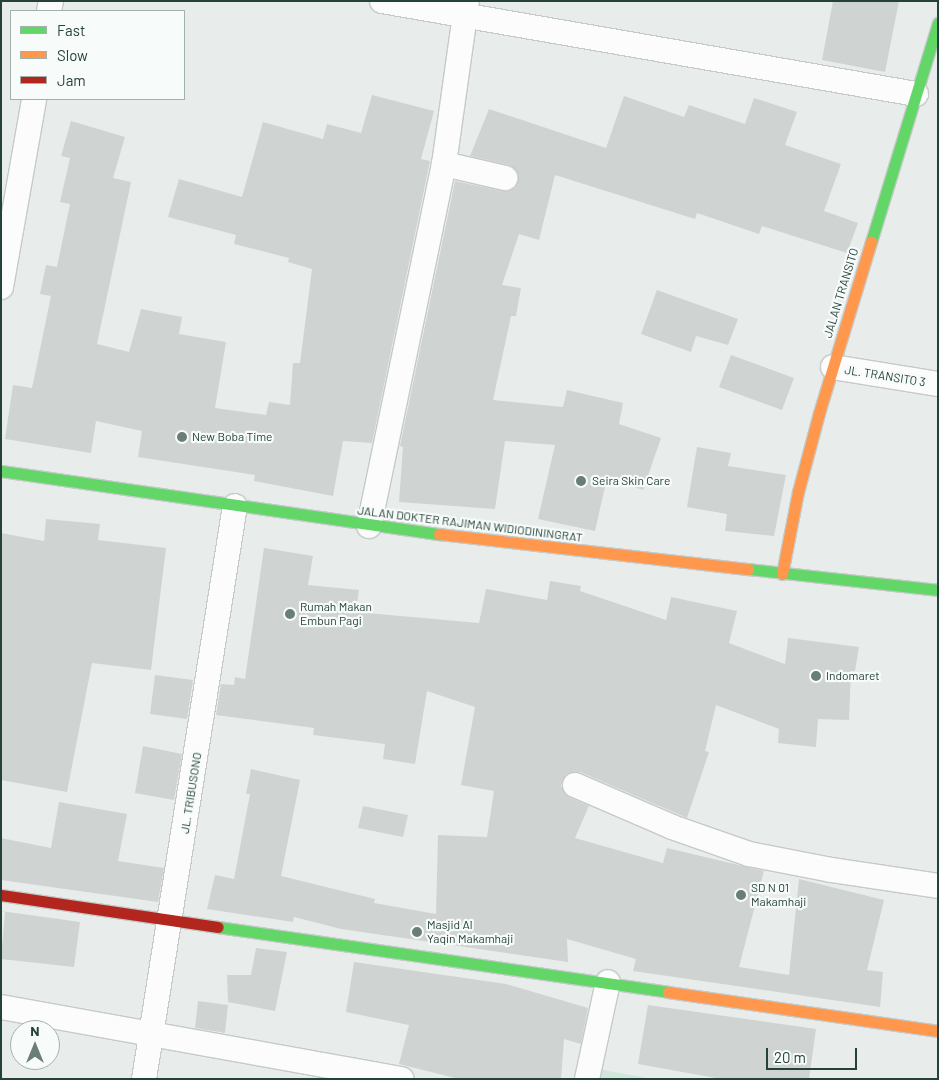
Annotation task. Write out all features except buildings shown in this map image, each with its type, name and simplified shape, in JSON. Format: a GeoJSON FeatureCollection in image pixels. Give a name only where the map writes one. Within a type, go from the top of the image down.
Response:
{"type":"FeatureCollection","features":[{"type":"Feature","properties":{"kind":"main road","name":"JALAN TRANSITO"},"geometry":{"type":"LineString","coordinates":[[782,574],[805,461],[938,23]]}},
{"type":"Feature","properties":{"kind":"main road","name":"JALAN DOKTER RAJIMAN WIDIODININGRAT"},"geometry":{"type":"LineString","coordinates":[[1,471],[369,526],[782,574],[938,590]]}},
{"type":"Feature","properties":{"kind":"main road"},"geometry":{"type":"LineString","coordinates":[[1,894],[172,917],[938,1030]]}},
{"type":"Feature","properties":{"kind":"street"},"geometry":{"type":"LineString","coordinates":[[382,1],[465,8],[916,94]]}},
{"type":"Feature","properties":{"kind":"street"},"geometry":{"type":"LineString","coordinates":[[369,526],[444,164],[465,8]]}},
{"type":"Feature","properties":{"kind":"street"},"geometry":{"type":"LineString","coordinates":[[1,287],[34,100]]}},
{"type":"Feature","properties":{"kind":"street"},"geometry":{"type":"LineString","coordinates":[[444,164],[505,178]]}},
{"type":"Feature","properties":{"kind":"street","name":"JL. TRANSITO 3"},"geometry":{"type":"LineString","coordinates":[[833,367],[938,384]]}},
{"type":"Feature","properties":{"kind":"street","name":"JL. TRIBUSONO"},"geometry":{"type":"LineString","coordinates":[[144,1079],[172,917],[235,506]]}},
{"type":"Feature","properties":{"kind":"street"},"geometry":{"type":"LineString","coordinates":[[575,786],[672,827],[749,854],[831,870],[938,886]]}},
{"type":"Feature","properties":{"kind":"street"},"geometry":{"type":"LineString","coordinates":[[587,1079],[608,982]]}},
{"type":"Feature","properties":{"kind":"street"},"geometry":{"type":"LineString","coordinates":[[1,1008],[402,1079]]}},
{"type":"Feature","properties":{"kind":"green space"},"geometry":{"type":"Polygon","coordinates":[[[598,1069],[653,1079],[596,1079],[598,1069]]]}},
{"type":"Feature","properties":{"kind":"traffic: fast"},"geometry":{"type":"LineString","coordinates":[[871,242],[938,23]]}},
{"type":"Feature","properties":{"kind":"traffic: fast"},"geometry":{"type":"LineString","coordinates":[[1,471],[439,534]]}},
{"type":"Feature","properties":{"kind":"traffic: fast"},"geometry":{"type":"LineString","coordinates":[[748,569],[938,590]]}},
{"type":"Feature","properties":{"kind":"traffic: fast"},"geometry":{"type":"LineString","coordinates":[[218,927],[668,992]]}},
{"type":"Feature","properties":{"kind":"traffic: slow"},"geometry":{"type":"LineString","coordinates":[[782,574],[798,492],[819,413],[871,242]]}},
{"type":"Feature","properties":{"kind":"traffic: slow"},"geometry":{"type":"LineString","coordinates":[[439,534],[748,569]]}},
{"type":"Feature","properties":{"kind":"traffic: slow"},"geometry":{"type":"LineString","coordinates":[[668,992],[938,1031]]}},
{"type":"Feature","properties":{"kind":"traffic: jam"},"geometry":{"type":"LineString","coordinates":[[1,895],[218,927]]}},
{"type":"Feature","properties":{"kind":"place","name":"New Boba Time"},"geometry":{"type":"Point","coordinates":[182,437]}},
{"type":"Feature","properties":{"kind":"place","name":"Seira Skin Care"},"geometry":{"type":"Point","coordinates":[581,481]}},
{"type":"Feature","properties":{"kind":"place","name":"Rumah Makan Embun Pagi"},"geometry":{"type":"Point","coordinates":[290,614]}},
{"type":"Feature","properties":{"kind":"place","name":"Indomaret"},"geometry":{"type":"Point","coordinates":[816,676]}},
{"type":"Feature","properties":{"kind":"place","name":"SD N 01 Makamhaji"},"geometry":{"type":"Point","coordinates":[741,895]}},
{"type":"Feature","properties":{"kind":"place","name":"Masjid Al Yaqin Makamhaji"},"geometry":{"type":"Point","coordinates":[417,932]}}]}
